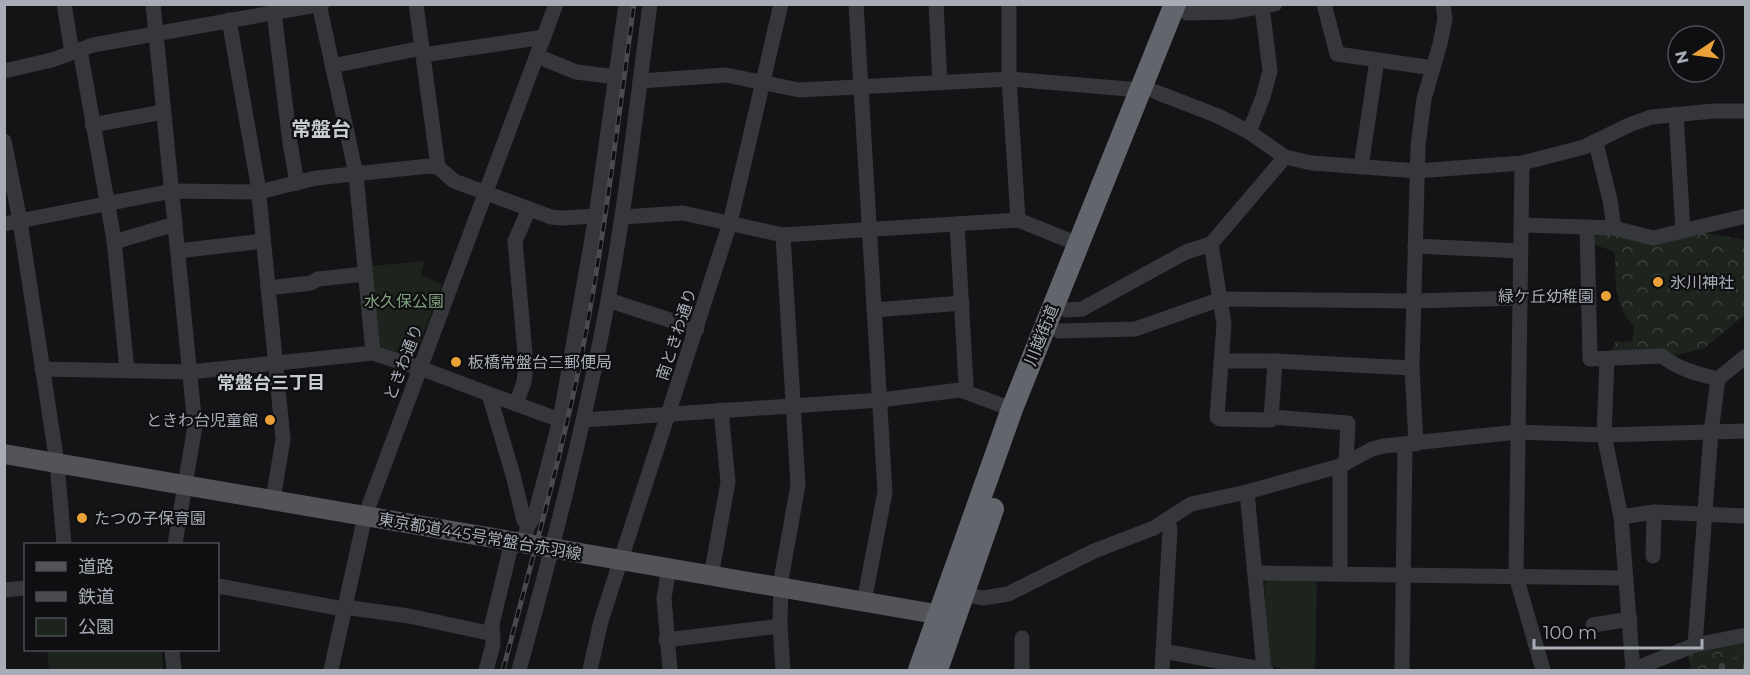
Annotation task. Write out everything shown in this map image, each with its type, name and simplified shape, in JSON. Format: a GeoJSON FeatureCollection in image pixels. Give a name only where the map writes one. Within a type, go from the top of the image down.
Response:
{"type":"FeatureCollection","features":[{"type":"Feature","properties":{"kind":"highway","name":"川越街道"},"geometry":{"type":"LineString","coordinates":[[919,670],[947,616],[1012,409],[1078,244],[1184,8]]}},
{"type":"Feature","properties":{"kind":"highway","name":"川越街道"},"geometry":{"type":"LineString","coordinates":[[955,593],[1063,320],[1148,91]]}},
{"type":"Feature","properties":{"kind":"highway","name":"川越街道"},"geometry":{"type":"LineString","coordinates":[[937,670],[947,616]]}},
{"type":"Feature","properties":{"kind":"main road","name":"東京都道445号常盤台赤羽線"},"geometry":{"type":"LineString","coordinates":[[4,454],[365,516],[521,537],[553,548],[947,616]]}},
{"type":"Feature","properties":{"kind":"street"},"geometry":{"type":"LineString","coordinates":[[64,4],[108,203],[126,370]]}},
{"type":"Feature","properties":{"kind":"street"},"geometry":{"type":"LineString","coordinates":[[153,4],[195,426],[175,543]]}},
{"type":"Feature","properties":{"kind":"street"},"geometry":{"type":"LineString","coordinates":[[416,4],[438,167]]}},
{"type":"Feature","properties":{"kind":"street","name":"ときわ通り"},"geometry":{"type":"LineString","coordinates":[[331,670],[365,516],[556,4]]}},
{"type":"Feature","properties":{"kind":"street"},"geometry":{"type":"LineString","coordinates":[[521,537],[535,515],[560,420],[596,216],[626,4]]}},
{"type":"Feature","properties":{"kind":"street"},"geometry":{"type":"LineString","coordinates":[[519,670],[553,548],[584,420],[608,300],[622,217],[650,4]]}},
{"type":"Feature","properties":{"kind":"street","name":"南ときわ通り"},"geometry":{"type":"LineString","coordinates":[[590,670],[601,621],[730,223],[781,4]]}},
{"type":"Feature","properties":{"kind":"street"},"geometry":{"type":"LineString","coordinates":[[856,4],[885,492],[864,602]]}},
{"type":"Feature","properties":{"kind":"street"},"geometry":{"type":"LineString","coordinates":[[936,4],[940,83]]}},
{"type":"Feature","properties":{"kind":"street"},"geometry":{"type":"LineString","coordinates":[[1009,4],[1009,79],[1018,220]]}},
{"type":"Feature","properties":{"kind":"street"},"geometry":{"type":"LineString","coordinates":[[1324,4],[1337,54],[1433,68]]}},
{"type":"Feature","properties":{"kind":"street"},"geometry":{"type":"LineString","coordinates":[[1402,670],[1403,575],[1410,444],[1421,115],[1445,19],[1443,4]]}},
{"type":"Feature","properties":{"kind":"street"},"geometry":{"type":"LineString","coordinates":[[4,72],[52,60],[93,45],[125,40],[237,14],[274,12],[320,5],[356,174],[373,353]]}},
{"type":"Feature","properties":{"kind":"street"},"geometry":{"type":"LineString","coordinates":[[1184,8],[1232,12],[1269,6],[1270,71],[1263,97],[1249,132]]}},
{"type":"Feature","properties":{"kind":"street"},"geometry":{"type":"LineString","coordinates":[[274,12],[297,183]]}},
{"type":"Feature","properties":{"kind":"street"},"geometry":{"type":"LineString","coordinates":[[237,14],[259,192],[283,439],[273,500]]}},
{"type":"Feature","properties":{"kind":"street"},"geometry":{"type":"LineString","coordinates":[[333,66],[544,37]]}},
{"type":"Feature","properties":{"kind":"street"},"geometry":{"type":"LineString","coordinates":[[537,57],[576,72],[617,77]]}},
{"type":"Feature","properties":{"kind":"street"},"geometry":{"type":"LineString","coordinates":[[1361,168],[1377,60]]}},
{"type":"Feature","properties":{"kind":"street"},"geometry":{"type":"LineString","coordinates":[[640,81],[726,75],[798,90],[1009,79],[1148,91],[1218,116],[1249,132],[1285,157],[1312,163],[1418,171],[1522,163],[1596,143],[1629,125],[1651,117],[1714,111],[1746,111]]}},
{"type":"Feature","properties":{"kind":"street"},"geometry":{"type":"LineString","coordinates":[[92,125],[163,112]]}},
{"type":"Feature","properties":{"kind":"street"},"geometry":{"type":"LineString","coordinates":[[1676,114],[1683,231]]}},
{"type":"Feature","properties":{"kind":"street"},"geometry":{"type":"LineString","coordinates":[[4,141],[12,223],[42,369],[57,463],[64,543]]}},
{"type":"Feature","properties":{"kind":"street"},"geometry":{"type":"LineString","coordinates":[[1596,143],[1610,200],[1614,228]]}},
{"type":"Feature","properties":{"kind":"street"},"geometry":{"type":"LineString","coordinates":[[1063,320],[1186,252],[1211,244],[1285,157]]}},
{"type":"Feature","properties":{"kind":"street"},"geometry":{"type":"LineString","coordinates":[[1522,163],[1516,576],[1543,670]]}},
{"type":"Feature","properties":{"kind":"street"},"geometry":{"type":"LineString","coordinates":[[12,223],[172,191],[259,192],[316,178],[429,165],[438,167],[454,181],[551,217],[596,216]]}},
{"type":"Feature","properties":{"kind":"street"},"geometry":{"type":"LineString","coordinates":[[516,404],[524,382],[526,365],[515,241],[529,209]]}},
{"type":"Feature","properties":{"kind":"street"},"geometry":{"type":"LineString","coordinates":[[622,217],[683,213],[783,235],[1018,220],[1078,244]]}},
{"type":"Feature","properties":{"kind":"street"},"geometry":{"type":"LineString","coordinates":[[1521,225],[1614,228],[1653,238],[1746,216]]}},
{"type":"Feature","properties":{"kind":"street"},"geometry":{"type":"LineString","coordinates":[[114,242],[175,224]]}},
{"type":"Feature","properties":{"kind":"street"},"geometry":{"type":"LineString","coordinates":[[957,224],[966,385],[964,391]]}},
{"type":"Feature","properties":{"kind":"street"},"geometry":{"type":"LineString","coordinates":[[1587,227],[1590,359],[1662,356],[1683,369],[1718,378]]}},
{"type":"Feature","properties":{"kind":"street"},"geometry":{"type":"LineString","coordinates":[[783,235],[798,485],[781,588],[780,626],[783,670]]}},
{"type":"Feature","properties":{"kind":"street"},"geometry":{"type":"LineString","coordinates":[[178,251],[263,241]]}},
{"type":"Feature","properties":{"kind":"street"},"geometry":{"type":"LineString","coordinates":[[1211,244],[1224,324],[1217,417],[1220,419],[1271,420],[1275,361]]}},
{"type":"Feature","properties":{"kind":"street"},"geometry":{"type":"LineString","coordinates":[[1415,246],[1520,251]]}},
{"type":"Feature","properties":{"kind":"street"},"geometry":{"type":"LineString","coordinates":[[268,288],[310,284],[318,279],[365,274]]}},
{"type":"Feature","properties":{"kind":"street"},"geometry":{"type":"LineString","coordinates":[[1063,320],[1135,329],[1221,299],[1413,301],[1520,298]]}},
{"type":"Feature","properties":{"kind":"street"},"geometry":{"type":"LineString","coordinates":[[608,300],[697,329]]}},
{"type":"Feature","properties":{"kind":"street"},"geometry":{"type":"LineString","coordinates":[[874,310],[962,303]]}},
{"type":"Feature","properties":{"kind":"street"},"geometry":{"type":"LineString","coordinates":[[42,369],[190,372],[373,353],[560,420]]}},
{"type":"Feature","properties":{"kind":"street"},"geometry":{"type":"LineString","coordinates":[[1695,645],[1710,432],[1718,378],[1746,356]]}},
{"type":"Feature","properties":{"kind":"street"},"geometry":{"type":"LineString","coordinates":[[1607,358],[1604,435],[1621,517],[1633,670],[1695,645],[1746,635]]}},
{"type":"Feature","properties":{"kind":"street"},"geometry":{"type":"LineString","coordinates":[[1222,361],[1275,361],[1412,368]]}},
{"type":"Feature","properties":{"kind":"street"},"geometry":{"type":"LineString","coordinates":[[584,420],[880,400],[964,391],[1012,409]]}},
{"type":"Feature","properties":{"kind":"street"},"geometry":{"type":"LineString","coordinates":[[486,670],[493,645],[492,624],[521,537],[524,520],[489,394]]}},
{"type":"Feature","properties":{"kind":"street"},"geometry":{"type":"LineString","coordinates":[[711,576],[728,482],[721,410]]}},
{"type":"Feature","properties":{"kind":"street"},"geometry":{"type":"LineString","coordinates":[[1271,417],[1348,423],[1343,464],[1340,574]]}},
{"type":"Feature","properties":{"kind":"street"},"geometry":{"type":"LineString","coordinates":[[955,593],[983,598],[1008,594],[1077,559],[1154,528],[1191,504],[1247,492],[1343,464],[1372,449],[1384,446],[1518,432],[1604,435],[1746,431]]}},
{"type":"Feature","properties":{"kind":"street"},"geometry":{"type":"LineString","coordinates":[[1163,651],[1264,670],[1247,492]]}},
{"type":"Feature","properties":{"kind":"street"},"geometry":{"type":"LineString","coordinates":[[1621,517],[1654,512],[1746,516]]}},
{"type":"Feature","properties":{"kind":"street"},"geometry":{"type":"LineString","coordinates":[[1653,556],[1654,512]]}},
{"type":"Feature","properties":{"kind":"street"},"geometry":{"type":"LineString","coordinates":[[1162,670],[1170,529],[1168,520]]}},
{"type":"Feature","properties":{"kind":"street"},"geometry":{"type":"LineString","coordinates":[[669,568],[664,598],[670,670]]}},
{"type":"Feature","properties":{"kind":"street"},"geometry":{"type":"LineString","coordinates":[[1255,573],[1626,578]]}},
{"type":"Feature","properties":{"kind":"street"},"geometry":{"type":"LineString","coordinates":[[219,586],[344,608],[409,616],[493,634]]}},
{"type":"Feature","properties":{"kind":"street"},"geometry":{"type":"LineString","coordinates":[[5,594],[24,589]]}},
{"type":"Feature","properties":{"kind":"street"},"geometry":{"type":"LineString","coordinates":[[1593,626],[1629,619]]}},
{"type":"Feature","properties":{"kind":"street"},"geometry":{"type":"LineString","coordinates":[[666,640],[780,626]]}},
{"type":"Feature","properties":{"kind":"street"},"geometry":{"type":"LineString","coordinates":[[1022,638],[1022,670]]}},
{"type":"Feature","properties":{"kind":"street"},"geometry":{"type":"LineString","coordinates":[[172,651],[174,670]]}},
{"type":"Feature","properties":{"kind":"green space"},"geometry":{"type":"Polygon","coordinates":[[[1597,233],[1684,237],[1707,233],[1745,240],[1745,315],[1703,349],[1671,356],[1612,352],[1616,341],[1632,342],[1634,327],[1619,301],[1615,252],[1596,245],[1593,240],[1597,233]]]}},
{"type":"Feature","properties":{"kind":"green space","name":"水久保公園"},"geometry":{"type":"Polygon","coordinates":[[[425,261],[421,275],[442,284],[413,361],[381,349],[378,344],[370,266],[425,261]]]}},
{"type":"Feature","properties":{"kind":"green space"},"geometry":{"type":"Polygon","coordinates":[[[1269,580],[1317,582],[1315,670],[1285,670],[1270,663],[1264,584],[1269,580]]]}},
{"type":"Feature","properties":{"kind":"green space"},"geometry":{"type":"Polygon","coordinates":[[[1745,638],[1745,670],[1683,670],[1691,668],[1687,653],[1745,638]]]}},
{"type":"Feature","properties":{"kind":"green space"},"geometry":{"type":"Polygon","coordinates":[[[47,651],[162,651],[163,670],[49,670],[47,651]]]}},
{"type":"Feature","properties":{"kind":"green space"},"geometry":{"type":"Polygon","coordinates":[[[1745,654],[1745,670],[1717,670],[1718,664],[1745,654]]]}},
{"type":"Feature","properties":{"kind":"railway"},"geometry":{"type":"LineString","coordinates":[[503,670],[552,484],[578,372],[602,234],[634,4]]}},
{"type":"Feature","properties":{"kind":"place","name":"氷川神社"},"geometry":{"type":"Point","coordinates":[1658,282]}},
{"type":"Feature","properties":{"kind":"place","name":"緑ケ丘幼稚園"},"geometry":{"type":"Point","coordinates":[1606,296]}},
{"type":"Feature","properties":{"kind":"place","name":"板橋常盤台三郵便局"},"geometry":{"type":"Point","coordinates":[456,362]}},
{"type":"Feature","properties":{"kind":"place","name":"ときわ台児童館"},"geometry":{"type":"Point","coordinates":[270,420]}},
{"type":"Feature","properties":{"kind":"place","name":"たつの子保育園"},"geometry":{"type":"Point","coordinates":[82,518]}},
{"type":"Feature","properties":{"kind":"district","name":"常盤台"},"geometry":{"type":"Point","coordinates":[321,129]}},
{"type":"Feature","properties":{"kind":"district","name":"常盤台三丁目"},"geometry":{"type":"Point","coordinates":[271,383]}}]}
